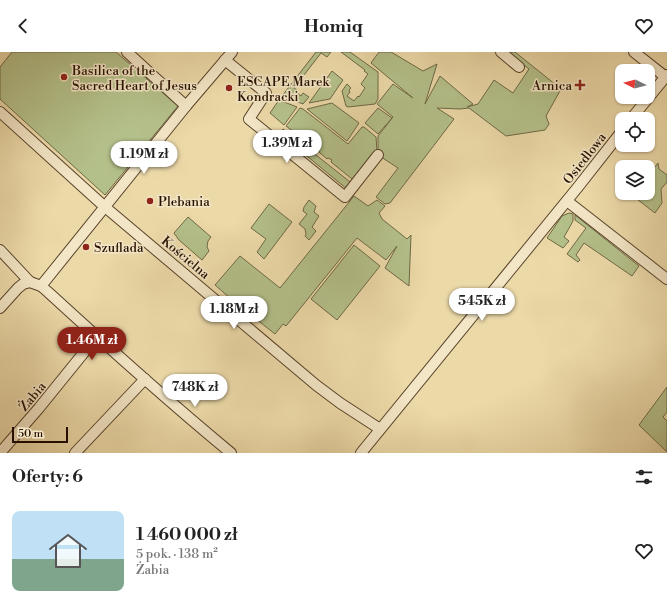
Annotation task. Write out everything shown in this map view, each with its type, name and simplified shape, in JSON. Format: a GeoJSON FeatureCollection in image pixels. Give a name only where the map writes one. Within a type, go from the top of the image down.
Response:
{"type":"FeatureCollection","features":[{"type":"Feature","properties":{"kind":"street"},"geometry":{"type":"LineString","coordinates":[[127,52],[186,106]]}},
{"type":"Feature","properties":{"kind":"street"},"geometry":{"type":"LineString","coordinates":[[41,286],[186,106],[232,52]]}},
{"type":"Feature","properties":{"kind":"street"},"geometry":{"type":"LineString","coordinates":[[501,52],[519,67]]}},
{"type":"Feature","properties":{"kind":"street"},"geometry":{"type":"LineString","coordinates":[[634,52],[666,77],[638,112]]}},
{"type":"Feature","properties":{"kind":"street"},"geometry":{"type":"LineString","coordinates":[[224,60],[266,92],[249,119],[345,197],[378,155]]}},
{"type":"Feature","properties":{"kind":"street","name":"Kościelna"},"geometry":{"type":"LineString","coordinates":[[0,112],[105,207],[316,385],[340,403],[380,429]]}},
{"type":"Feature","properties":{"kind":"street","name":"Osiedlowa"},"geometry":{"type":"LineString","coordinates":[[361,453],[567,201],[615,140]]}},
{"type":"Feature","properties":{"kind":"street"},"geometry":{"type":"LineString","coordinates":[[567,201],[667,279]]}},
{"type":"Feature","properties":{"kind":"street"},"geometry":{"type":"LineString","coordinates":[[0,250],[30,282],[41,286],[98,338],[231,453]]}},
{"type":"Feature","properties":{"kind":"street"},"geometry":{"type":"LineString","coordinates":[[0,308],[18,288],[23,284],[30,282]]}},
{"type":"Feature","properties":{"kind":"street","name":"Żabia"},"geometry":{"type":"LineString","coordinates":[[0,453],[90,345],[98,338]]}},
{"type":"Feature","properties":{"kind":"street"},"geometry":{"type":"LineString","coordinates":[[77,452],[145,379]]}},
{"type":"Feature","properties":{"kind":"green space"},"geometry":{"type":"Polygon","coordinates":[[[12,52],[116,52],[178,106],[105,195],[0,99],[0,67],[12,52]]]}},
{"type":"Feature","properties":{"kind":"green space"},"geometry":{"type":"Polygon","coordinates":[[[316,52],[331,52],[327,57],[321,53],[294,88],[301,96],[303,93],[309,97],[303,104],[282,96],[316,52]]]}},
{"type":"Feature","properties":{"kind":"green space"},"geometry":{"type":"Polygon","coordinates":[[[341,52],[350,52],[378,72],[378,99],[375,104],[346,106],[342,91],[347,84],[351,88],[347,96],[354,101],[358,96],[359,97],[365,88],[361,84],[368,74],[364,71],[365,70],[341,52]]]}},
{"type":"Feature","properties":{"kind":"green space"},"geometry":{"type":"Polygon","coordinates":[[[379,52],[391,52],[423,71],[437,64],[425,104],[440,76],[473,104],[467,107],[478,104],[494,80],[513,93],[529,69],[507,52],[515,52],[561,89],[546,116],[549,124],[545,130],[506,136],[469,108],[437,108],[454,119],[390,203],[385,204],[376,197],[398,168],[378,155],[378,136],[393,117],[377,104],[393,84],[413,98],[371,63],[379,52]]]}},
{"type":"Feature","properties":{"kind":"green space"},"geometry":{"type":"Polygon","coordinates":[[[332,71],[343,80],[330,99],[309,103],[332,71]]]}},
{"type":"Feature","properties":{"kind":"green space"},"geometry":{"type":"Polygon","coordinates":[[[279,100],[297,107],[284,125],[270,113],[279,100]]]}},
{"type":"Feature","properties":{"kind":"green space"},"geometry":{"type":"Polygon","coordinates":[[[332,103],[359,123],[347,141],[307,109],[332,103]]]}},
{"type":"Feature","properties":{"kind":"green space"},"geometry":{"type":"Polygon","coordinates":[[[300,108],[348,144],[362,127],[364,127],[376,137],[377,151],[352,179],[331,162],[332,160],[327,159],[319,152],[317,148],[316,150],[307,140],[305,141],[298,135],[296,131],[294,132],[286,126],[300,108]]]}},
{"type":"Feature","properties":{"kind":"green space"},"geometry":{"type":"Polygon","coordinates":[[[378,108],[392,118],[378,134],[365,123],[378,108]]]}},
{"type":"Feature","properties":{"kind":"green space"},"geometry":{"type":"Polygon","coordinates":[[[283,129],[354,185],[347,189],[280,134],[283,129]]]}},
{"type":"Feature","properties":{"kind":"green space"},"geometry":{"type":"Polygon","coordinates":[[[658,163],[659,169],[667,175],[667,182],[661,189],[662,203],[655,213],[638,200],[655,200],[655,167],[658,163]]]}},
{"type":"Feature","properties":{"kind":"green space"},"geometry":{"type":"Polygon","coordinates":[[[354,196],[368,206],[377,200],[385,206],[379,213],[382,219],[407,239],[411,235],[409,286],[385,268],[397,246],[386,260],[357,238],[286,326],[283,324],[275,334],[256,319],[255,320],[215,285],[240,256],[280,288],[354,196]]]}},
{"type":"Feature","properties":{"kind":"green space"},"geometry":{"type":"Polygon","coordinates":[[[309,200],[316,206],[314,212],[319,216],[312,227],[316,231],[309,240],[305,236],[305,229],[299,224],[307,214],[303,211],[309,200]]]}},
{"type":"Feature","properties":{"kind":"green space"},"geometry":{"type":"Polygon","coordinates":[[[269,204],[292,222],[264,259],[257,252],[266,239],[251,228],[269,204]]]}},
{"type":"Feature","properties":{"kind":"green space"},"geometry":{"type":"Polygon","coordinates":[[[569,213],[573,214],[573,221],[564,237],[569,241],[563,248],[547,238],[562,216],[569,213]]]}},
{"type":"Feature","properties":{"kind":"green space"},"geometry":{"type":"Polygon","coordinates":[[[575,215],[639,266],[632,276],[584,243],[576,255],[580,260],[578,262],[567,254],[586,228],[575,220],[575,215]]]}},
{"type":"Feature","properties":{"kind":"green space"},"geometry":{"type":"Polygon","coordinates":[[[188,217],[211,237],[208,241],[207,247],[209,251],[202,260],[179,240],[174,233],[188,217]]]}},
{"type":"Feature","properties":{"kind":"green space"},"geometry":{"type":"Polygon","coordinates":[[[354,245],[380,266],[337,320],[311,299],[354,245]]]}},
{"type":"Feature","properties":{"kind":"green space"},"geometry":{"type":"Polygon","coordinates":[[[667,387],[667,412],[663,417],[667,421],[667,452],[639,425],[667,387]]]}},
{"type":"Feature","properties":{"kind":"place","name":"Basilica of the Sacred Heart of Jesus"},"geometry":{"type":"Point","coordinates":[64,77]}},
{"type":"Feature","properties":{"kind":"place","name":"Arnica"},"geometry":{"type":"Point","coordinates":[580,85]}},
{"type":"Feature","properties":{"kind":"place","name":"ESCAPE Marek Kondracki"},"geometry":{"type":"Point","coordinates":[229,88]}},
{"type":"Feature","properties":{"kind":"place","name":"Plebania"},"geometry":{"type":"Point","coordinates":[150,201]}},
{"type":"Feature","properties":{"kind":"place","name":"Szuflada"},"geometry":{"type":"Point","coordinates":[86,247]}}]}
